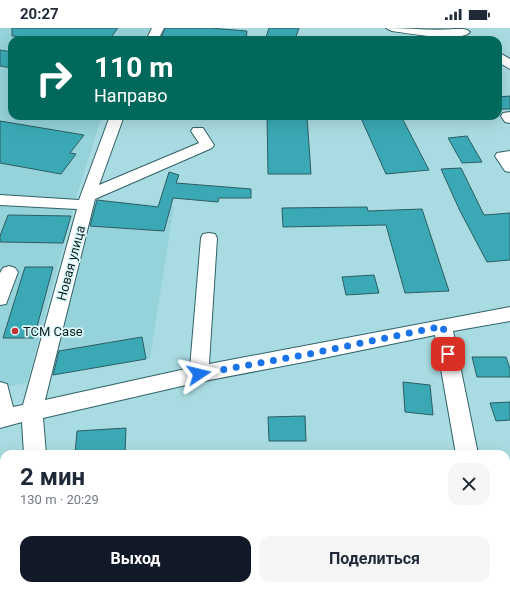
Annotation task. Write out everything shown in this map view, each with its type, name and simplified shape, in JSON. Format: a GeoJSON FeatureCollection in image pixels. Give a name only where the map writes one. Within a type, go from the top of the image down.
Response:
{"type":"FeatureCollection","features":[{"type":"Feature","properties":{"kind":"street"},"geometry":{"type":"LineString","coordinates":[[392,28],[433,34],[461,30]]}},
{"type":"Feature","properties":{"kind":"street","name":"Новая улица"},"geometry":{"type":"LineString","coordinates":[[35,450],[32,412],[87,201],[116,120]]}},
{"type":"Feature","properties":{"kind":"street"},"geometry":{"type":"LineString","coordinates":[[0,200],[87,201],[207,146],[198,131]]}},
{"type":"Feature","properties":{"kind":"street"},"geometry":{"type":"LineString","coordinates":[[510,155],[502,156],[510,168]]}},
{"type":"Feature","properties":{"kind":"street"},"geometry":{"type":"LineString","coordinates":[[199,374],[209,238]]}},
{"type":"Feature","properties":{"kind":"street"},"geometry":{"type":"LineString","coordinates":[[0,299],[9,272]]}},
{"type":"Feature","properties":{"kind":"street"},"geometry":{"type":"LineString","coordinates":[[0,390],[3,418],[199,374],[510,314]]}},
{"type":"Feature","properties":{"kind":"street"},"geometry":{"type":"LineString","coordinates":[[443,326],[466,450]]}},
{"type":"Feature","properties":{"kind":"shaded area"},"geometry":{"type":"Polygon","coordinates":[[[0,28],[150,28],[145,36],[8,36],[8,120],[101,120],[76,198],[27,383],[0,388],[0,28]]]}},
{"type":"Feature","properties":{"kind":"shaded area"},"geometry":{"type":"Polygon","coordinates":[[[97,200],[174,206],[150,358],[49,376],[87,225],[97,200]]]}},
{"type":"Feature","properties":{"kind":"building"},"geometry":{"type":"Polygon","coordinates":[[[12,28],[118,28],[112,36],[12,36],[12,28]]]}},
{"type":"Feature","properties":{"kind":"building"},"geometry":{"type":"Polygon","coordinates":[[[165,28],[210,28],[247,31],[246,36],[162,36],[165,28]]]}},
{"type":"Feature","properties":{"kind":"building"},"geometry":{"type":"Polygon","coordinates":[[[269,28],[299,28],[296,36],[266,36],[269,28]]]}},
{"type":"Feature","properties":{"kind":"building"},"geometry":{"type":"Polygon","coordinates":[[[0,50],[8,51],[8,67],[0,66],[0,50]]]}},
{"type":"Feature","properties":{"kind":"building"},"geometry":{"type":"Polygon","coordinates":[[[510,96],[510,109],[502,109],[502,97],[510,96]]]}},
{"type":"Feature","properties":{"kind":"building"},"geometry":{"type":"Polygon","coordinates":[[[267,120],[307,120],[311,174],[268,174],[267,120]]]}},
{"type":"Feature","properties":{"kind":"building"},"geometry":{"type":"Polygon","coordinates":[[[362,120],[403,120],[429,170],[386,174],[362,120]]]}},
{"type":"Feature","properties":{"kind":"building"},"geometry":{"type":"Polygon","coordinates":[[[0,121],[84,135],[70,153],[76,154],[61,174],[0,163],[0,121]]]}},
{"type":"Feature","properties":{"kind":"building"},"geometry":{"type":"Polygon","coordinates":[[[467,136],[482,162],[462,163],[448,138],[467,136]]]}},
{"type":"Feature","properties":{"kind":"building"},"geometry":{"type":"Polygon","coordinates":[[[461,168],[484,215],[510,213],[510,260],[487,262],[460,211],[441,169],[461,168]]]}},
{"type":"Feature","properties":{"kind":"building"},"geometry":{"type":"Polygon","coordinates":[[[169,172],[179,175],[176,183],[251,189],[251,198],[219,198],[218,202],[173,198],[164,231],[90,226],[97,200],[158,207],[169,172]]]}},
{"type":"Feature","properties":{"kind":"building"},"geometry":{"type":"Polygon","coordinates":[[[367,207],[368,211],[422,209],[449,291],[405,293],[386,225],[283,227],[282,208],[367,207]]]}},
{"type":"Feature","properties":{"kind":"building"},"geometry":{"type":"Polygon","coordinates":[[[8,215],[71,216],[63,243],[0,242],[0,236],[8,215]]]}},
{"type":"Feature","properties":{"kind":"building"},"geometry":{"type":"Polygon","coordinates":[[[25,267],[53,267],[34,338],[3,338],[25,267]]]}},
{"type":"Feature","properties":{"kind":"building"},"geometry":{"type":"Polygon","coordinates":[[[374,275],[379,293],[346,295],[342,277],[374,275]]]}},
{"type":"Feature","properties":{"kind":"building"},"geometry":{"type":"Polygon","coordinates":[[[142,337],[146,359],[53,375],[59,351],[142,337]]]}},
{"type":"Feature","properties":{"kind":"building"},"geometry":{"type":"Polygon","coordinates":[[[472,357],[506,357],[510,369],[510,377],[477,377],[472,357]]]}},
{"type":"Feature","properties":{"kind":"building"},"geometry":{"type":"Polygon","coordinates":[[[403,382],[430,385],[433,415],[405,412],[403,382]]]}},
{"type":"Feature","properties":{"kind":"building"},"geometry":{"type":"Polygon","coordinates":[[[510,402],[510,420],[496,421],[490,403],[510,402]]]}},
{"type":"Feature","properties":{"kind":"building"},"geometry":{"type":"Polygon","coordinates":[[[305,416],[306,441],[269,441],[268,417],[305,416]]]}},
{"type":"Feature","properties":{"kind":"building"},"geometry":{"type":"Polygon","coordinates":[[[126,428],[125,450],[75,450],[77,431],[126,428]]]}},
{"type":"Feature","properties":{"kind":"place","name":"ТСМ Case"},"geometry":{"type":"Point","coordinates":[15,331]}},
{"type":"Feature","properties":{"kind":"route"},"geometry":{"type":"LineString","coordinates":[[199,374],[309,354],[443,326],[448,354]]}}]}
